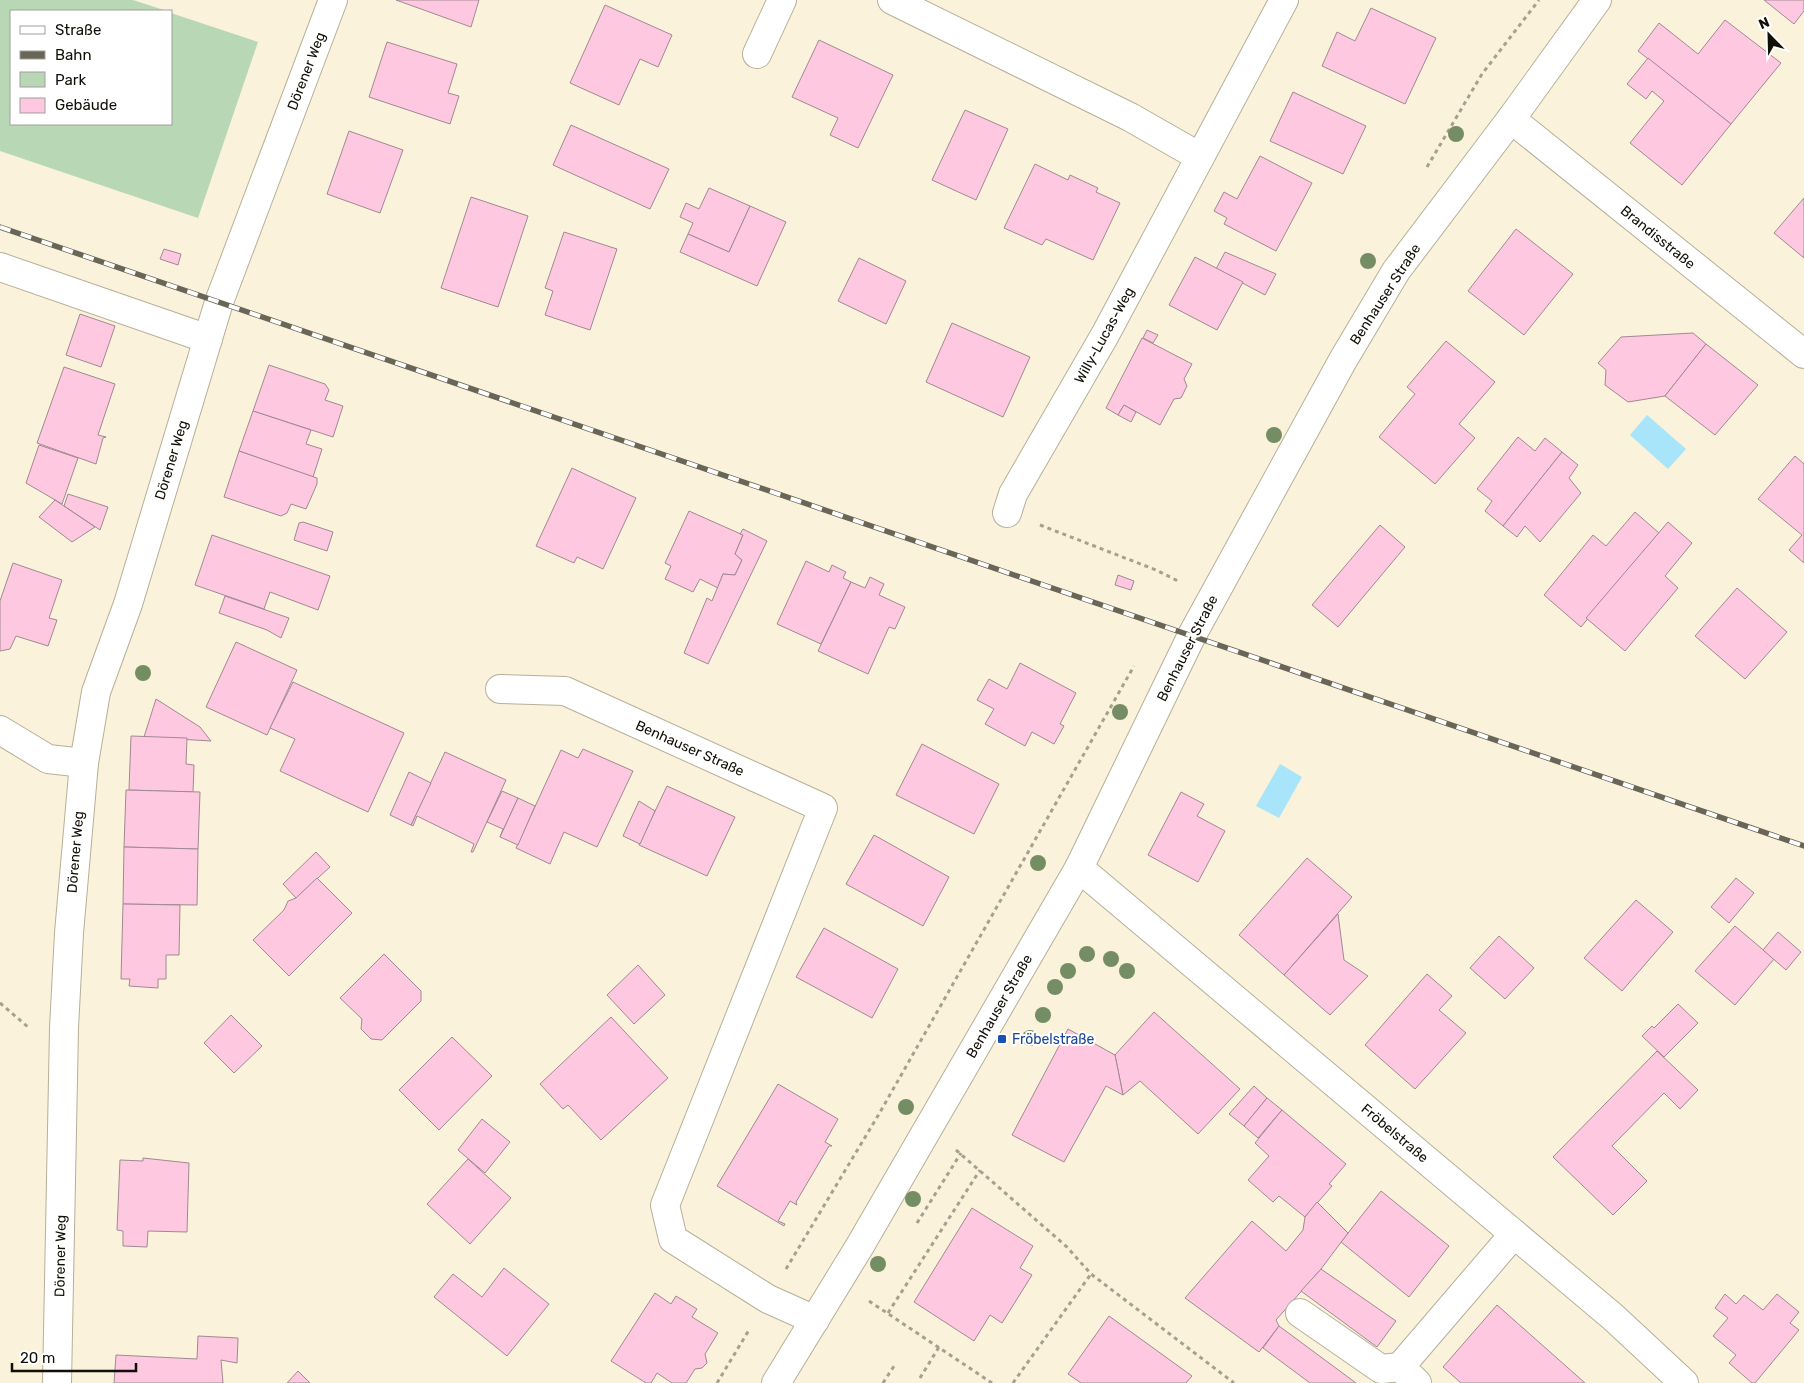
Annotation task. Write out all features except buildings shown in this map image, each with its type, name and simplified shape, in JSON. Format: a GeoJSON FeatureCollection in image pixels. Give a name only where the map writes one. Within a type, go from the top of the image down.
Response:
{"type":"FeatureCollection","features":[{"type":"Feature","properties":{"kind":"street","name":"Dörener Weg"},"geometry":{"type":"LineString","coordinates":[[57,1383],[64,1028],[71,892],[84,763],[96,692],[128,604],[208,339],[236,254],[333,0]]}},
{"type":"Feature","properties":{"kind":"street"},"geometry":{"type":"LineString","coordinates":[[757,54],[782,0]]}},
{"type":"Feature","properties":{"kind":"street"},"geometry":{"type":"LineString","coordinates":[[892,0],[1130,118],[1200,157]]}},
{"type":"Feature","properties":{"kind":"street","name":"Willy-Lucas-Weg"},"geometry":{"type":"LineString","coordinates":[[1007,513],[1014,494],[1105,336],[1284,0]]}},
{"type":"Feature","properties":{"kind":"street","name":"Benhauser Straße"},"geometry":{"type":"LineString","coordinates":[[776,1383],[815,1320],[1079,868],[1192,635],[1343,360],[1396,270],[1511,119],[1597,0]]}},
{"type":"Feature","properties":{"kind":"street","name":"Brandisstraße"},"geometry":{"type":"LineString","coordinates":[[1511,119],[1804,354]]}},
{"type":"Feature","properties":{"kind":"street"},"geometry":{"type":"LineString","coordinates":[[0,267],[208,339]]}},
{"type":"Feature","properties":{"kind":"street","name":"Benhauser Straße"},"geometry":{"type":"LineString","coordinates":[[500,689],[565,690],[823,808],[665,1205],[673,1239],[768,1299],[815,1320]]}},
{"type":"Feature","properties":{"kind":"street"},"geometry":{"type":"LineString","coordinates":[[0,730],[48,760],[84,763]]}},
{"type":"Feature","properties":{"kind":"street","name":"Fröbelstraße"},"geometry":{"type":"LineString","coordinates":[[1079,868],[1613,1316],[1684,1383]]}},
{"type":"Feature","properties":{"kind":"street"},"geometry":{"type":"LineString","coordinates":[[1300,1312],[1381,1369],[1409,1375],[1514,1234]]}},
{"type":"Feature","properties":{"kind":"path"},"geometry":{"type":"LineString","coordinates":[[1007,513],[1156,570],[1182,583]]}},
{"type":"Feature","properties":{"kind":"path"},"geometry":{"type":"LineString","coordinates":[[926,1131],[961,1154],[980,1170],[1068,1248],[1091,1274],[1234,1383]]}},
{"type":"Feature","properties":{"kind":"path"},"geometry":{"type":"LineString","coordinates":[[888,1313],[980,1170]]}},
{"type":"Feature","properties":{"kind":"path"},"geometry":{"type":"LineString","coordinates":[[1013,1383],[1091,1274]]}},
{"type":"Feature","properties":{"kind":"path"},"geometry":{"type":"LineString","coordinates":[[869,1301],[992,1383]]}},
{"type":"Feature","properties":{"kind":"path"},"geometry":{"type":"LineString","coordinates":[[920,1378],[939,1347]]}},
{"type":"Feature","properties":{"kind":"path"},"geometry":{"type":"LineString","coordinates":[[882,1383],[896,1363]]}},
{"type":"Feature","properties":{"kind":"green space"},"geometry":{"type":"Polygon","coordinates":[[[0,0],[133,0],[164,10],[10,10],[10,125],[172,125],[172,13],[258,42],[198,218],[0,151],[0,0]]]}},
{"type":"Feature","properties":{"kind":"water"},"geometry":{"type":"Polygon","coordinates":[[[1647,415],[1686,449],[1668,469],[1630,435],[1647,415]]]}},
{"type":"Feature","properties":{"kind":"water"},"geometry":{"type":"Polygon","coordinates":[[[1280,764],[1302,777],[1279,818],[1256,806],[1280,764]]]}},
{"type":"Feature","properties":{"kind":"railway"},"geometry":{"type":"LineString","coordinates":[[0,227],[1804,846]]}},
{"type":"Feature","properties":{"kind":"place","name":"Fröbelstraße"},"geometry":{"type":"Point","coordinates":[1002,1039]}}]}
